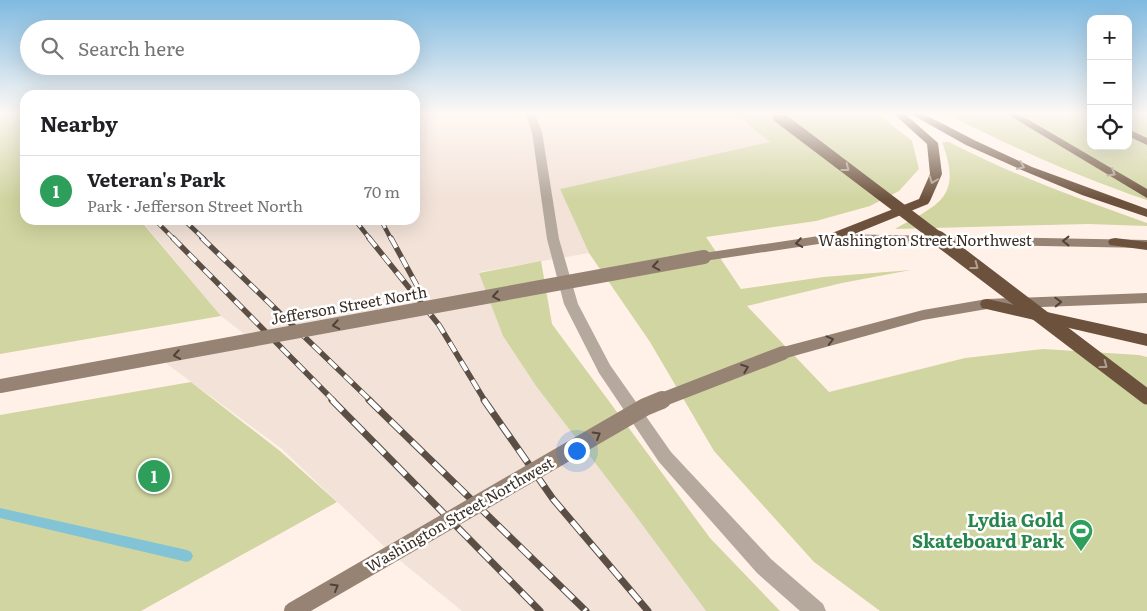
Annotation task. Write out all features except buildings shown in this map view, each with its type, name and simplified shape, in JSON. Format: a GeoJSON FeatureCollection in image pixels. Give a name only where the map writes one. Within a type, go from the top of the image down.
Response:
{"type":"FeatureCollection","features":[{"type":"Feature","properties":{"kind":"highway"},"geometry":{"type":"LineString","coordinates":[[811,142],[1147,397]]}},
{"type":"Feature","properties":{"kind":"highway"},"geometry":{"type":"LineString","coordinates":[[832,238],[924,201],[936,174],[930,142]]}},
{"type":"Feature","properties":{"kind":"highway"},"geometry":{"type":"LineString","coordinates":[[964,142],[1065,186],[1147,213]]}},
{"type":"Feature","properties":{"kind":"highway"},"geometry":{"type":"LineString","coordinates":[[1058,142],[1147,194]]}},
{"type":"Feature","properties":{"kind":"highway"},"geometry":{"type":"LineString","coordinates":[[1115,242],[1147,245]]}},
{"type":"Feature","properties":{"kind":"highway"},"geometry":{"type":"LineString","coordinates":[[987,304],[1147,340]]}},
{"type":"Feature","properties":{"kind":"main road","name":"Washington Street Northwest"},"geometry":{"type":"LineString","coordinates":[[704,258],[832,238],[1115,242]]}},
{"type":"Feature","properties":{"kind":"main road","name":"Jefferson Street North"},"geometry":{"type":"LineString","coordinates":[[0,386],[704,258]]}},
{"type":"Feature","properties":{"kind":"main road","name":"Washington Street Northwest"},"geometry":{"type":"LineString","coordinates":[[293,611],[645,407],[783,354],[923,315],[987,304],[1147,298]]}},
{"type":"Feature","properties":{"kind":"street"},"geometry":{"type":"LineString","coordinates":[[538,142],[553,239],[571,304],[604,369],[665,457],[764,566],[816,611]]}},
{"type":"Feature","properties":{"kind":"shaded area"},"geometry":{"type":"Polygon","coordinates":[[[420,142],[771,142],[560,189],[589,253],[479,272],[503,336],[536,386],[706,611],[462,611],[392,554],[282,449],[159,358],[252,340],[221,316],[145,225],[420,225],[420,142]]]}},
{"type":"Feature","properties":{"kind":"green space"},"geometry":{"type":"Polygon","coordinates":[[[0,142],[20,142],[20,225],[144,225],[221,316],[0,354],[0,142]]]}},
{"type":"Feature","properties":{"kind":"green space"},"geometry":{"type":"Polygon","coordinates":[[[770,142],[912,142],[919,169],[899,191],[870,206],[816,221],[706,237],[741,289],[823,277],[911,270],[842,283],[747,306],[829,392],[965,358],[1043,349],[1147,357],[1147,611],[880,611],[814,562],[714,451],[650,342],[589,253],[560,189],[770,142]]]}},
{"type":"Feature","properties":{"kind":"green space"},"geometry":{"type":"Polygon","coordinates":[[[942,142],[949,142],[1022,176],[1071,196],[1147,223],[1147,226],[1088,224],[895,229],[935,205],[948,188],[950,176],[942,142]]]}},
{"type":"Feature","properties":{"kind":"green space"},"geometry":{"type":"Polygon","coordinates":[[[1003,142],[1087,142],[1087,150],[1132,150],[1132,142],[1147,142],[1147,200],[1095,181],[1003,142]]]}},
{"type":"Feature","properties":{"kind":"green space"},"geometry":{"type":"Polygon","coordinates":[[[541,261],[552,324],[710,538],[780,611],[706,611],[536,386],[503,336],[479,273],[541,261]]]}},
{"type":"Feature","properties":{"kind":"green space"},"geometry":{"type":"Polygon","coordinates":[[[191,382],[280,451],[337,502],[141,611],[0,611],[0,415],[191,382]]]}},
{"type":"Feature","properties":{"kind":"waterway"},"geometry":{"type":"LineString","coordinates":[[0,513],[187,556]]}},
{"type":"Feature","properties":{"kind":"railway"},"geometry":{"type":"LineString","coordinates":[[160,225],[173,238]]}},
{"type":"Feature","properties":{"kind":"railway"},"geometry":{"type":"LineString","coordinates":[[189,225],[204,239]]}},
{"type":"Feature","properties":{"kind":"railway"},"geometry":{"type":"LineString","coordinates":[[359,225],[370,239]]}},
{"type":"Feature","properties":{"kind":"railway"},"geometry":{"type":"LineString","coordinates":[[384,225],[391,239]]}},
{"type":"Feature","properties":{"kind":"railway"},"geometry":{"type":"LineString","coordinates":[[173,238],[334,401]]}},
{"type":"Feature","properties":{"kind":"railway"},"geometry":{"type":"LineString","coordinates":[[202,238],[371,401]]}},
{"type":"Feature","properties":{"kind":"railway"},"geometry":{"type":"LineString","coordinates":[[369,238],[439,325],[485,401]]}},
{"type":"Feature","properties":{"kind":"railway"},"geometry":{"type":"LineString","coordinates":[[391,238],[422,295]]}},
{"type":"Feature","properties":{"kind":"railway"},"geometry":{"type":"LineString","coordinates":[[332,400],[540,611]]}},
{"type":"Feature","properties":{"kind":"railway"},"geometry":{"type":"LineString","coordinates":[[369,400],[586,611]]}},
{"type":"Feature","properties":{"kind":"railway"},"geometry":{"type":"LineString","coordinates":[[484,400],[553,499],[648,611]]}},
{"type":"Feature","properties":{"kind":"place","name":"Veteran's Park"},"geometry":{"type":"Point","coordinates":[154,476]}},
{"type":"Feature","properties":{"kind":"place","name":"Lydia Gold Skateboard Park"},"geometry":{"type":"Point","coordinates":[1081,552]}}]}
